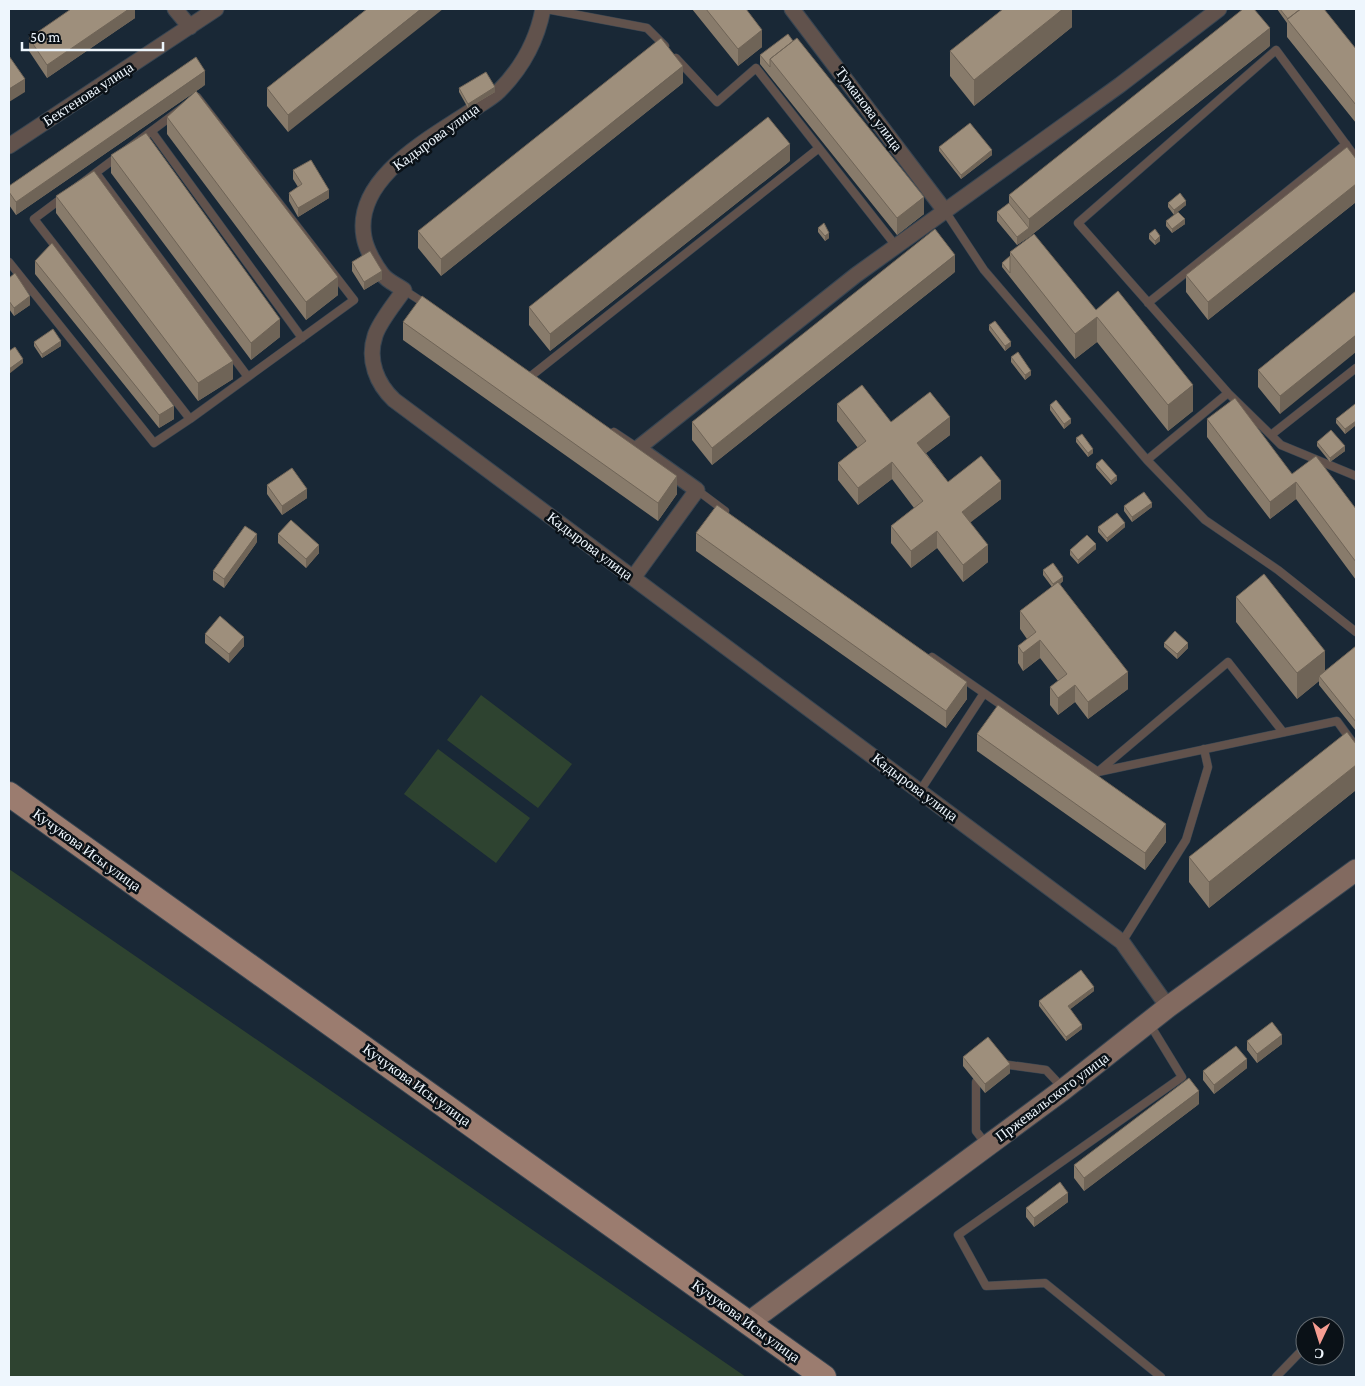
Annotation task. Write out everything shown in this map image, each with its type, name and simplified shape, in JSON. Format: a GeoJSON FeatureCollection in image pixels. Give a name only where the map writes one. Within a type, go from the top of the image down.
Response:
{"type":"FeatureCollection","features":[{"type":"Feature","properties":{"kind":"main road","name":"Кучукова Исы улица"},"geometry":{"type":"LineString","coordinates":[[9,794],[824,1377]]}},
{"type":"Feature","properties":{"kind":"main road","name":"Пржевальского улица"},"geometry":{"type":"LineString","coordinates":[[748,1323],[1064,1089],[1168,1008],[1356,870]]}},
{"type":"Feature","properties":{"kind":"street"},"geometry":{"type":"LineString","coordinates":[[175,9],[190,27]]}},
{"type":"Feature","properties":{"kind":"street","name":"Бектенова улица"},"geometry":{"type":"LineString","coordinates":[[9,146],[216,9]]}},
{"type":"Feature","properties":{"kind":"street","name":"Кадырова улица"},"geometry":{"type":"LineString","coordinates":[[545,9],[540,29],[530,50],[520,66],[498,92],[396,163],[374,189],[364,212],[362,228],[365,241],[383,276],[404,290],[375,335],[374,365],[376,377],[383,389],[394,400],[1122,942],[1168,1008]]}},
{"type":"Feature","properties":{"kind":"street","name":"Туманова улица"},"geometry":{"type":"LineString","coordinates":[[792,9],[945,211]]}},
{"type":"Feature","properties":{"kind":"street"},"geometry":{"type":"LineString","coordinates":[[633,578],[697,490],[638,448],[856,275],[1120,85],[1219,9]]}},
{"type":"Feature","properties":{"kind":"lane"},"geometry":{"type":"LineString","coordinates":[[545,9],[647,28],[716,102],[756,68],[896,246]]}},
{"type":"Feature","properties":{"kind":"lane"},"geometry":{"type":"LineString","coordinates":[[1356,158],[1276,50],[1078,223],[1228,393],[1270,435],[1281,445],[1356,476]]}},
{"type":"Feature","properties":{"kind":"lane"},"geometry":{"type":"LineString","coordinates":[[9,262],[154,443],[190,419],[354,300],[197,97],[34,219],[190,419]]}},
{"type":"Feature","properties":{"kind":"lane"},"geometry":{"type":"LineString","coordinates":[[152,132],[302,338]]}},
{"type":"Feature","properties":{"kind":"lane"},"geometry":{"type":"LineString","coordinates":[[1148,303],[1346,144]]}},
{"type":"Feature","properties":{"kind":"lane"},"geometry":{"type":"LineString","coordinates":[[531,376],[819,148]]}},
{"type":"Feature","properties":{"kind":"lane"},"geometry":{"type":"LineString","coordinates":[[96,173],[248,377]]}},
{"type":"Feature","properties":{"kind":"lane"},"geometry":{"type":"LineString","coordinates":[[945,211],[984,270],[1147,460],[1205,520],[1278,570],[1356,632]]}},
{"type":"Feature","properties":{"kind":"lane"},"geometry":{"type":"LineString","coordinates":[[404,290],[433,309]]}},
{"type":"Feature","properties":{"kind":"lane"},"geometry":{"type":"LineString","coordinates":[[1270,435],[1356,368]]}},
{"type":"Feature","properties":{"kind":"lane"},"geometry":{"type":"LineString","coordinates":[[524,371],[540,382]]}},
{"type":"Feature","properties":{"kind":"lane"},"geometry":{"type":"LineString","coordinates":[[1147,460],[1228,393]]}},
{"type":"Feature","properties":{"kind":"lane"},"geometry":{"type":"LineString","coordinates":[[605,426],[638,448]]}},
{"type":"Feature","properties":{"kind":"lane"},"geometry":{"type":"LineString","coordinates":[[697,490],[736,519]]}},
{"type":"Feature","properties":{"kind":"lane"},"geometry":{"type":"LineString","coordinates":[[927,654],[1098,772],[1337,721],[1356,747]]}},
{"type":"Feature","properties":{"kind":"lane"},"geometry":{"type":"LineString","coordinates":[[1098,772],[1228,662],[1283,732]]}},
{"type":"Feature","properties":{"kind":"lane"},"geometry":{"type":"LineString","coordinates":[[920,791],[984,693]]}},
{"type":"Feature","properties":{"kind":"lane"},"geometry":{"type":"LineString","coordinates":[[1122,942],[1186,840],[1208,766],[1204,749]]}},
{"type":"Feature","properties":{"kind":"lane"},"geometry":{"type":"LineString","coordinates":[[1149,1023],[1182,1077],[958,1234],[986,1286],[1045,1283],[1161,1377]]}},
{"type":"Feature","properties":{"kind":"lane"},"geometry":{"type":"LineString","coordinates":[[1002,1064],[1046,1070],[1064,1089]]}},
{"type":"Feature","properties":{"kind":"lane"},"geometry":{"type":"LineString","coordinates":[[976,1082],[976,1131],[988,1145]]}},
{"type":"Feature","properties":{"kind":"lane"},"geometry":{"type":"LineString","coordinates":[[1276,1377],[1295,1357]]}},
{"type":"Feature","properties":{"kind":"green space"},"geometry":{"type":"Polygon","coordinates":[[[481,695],[572,764],[538,808],[447,740],[481,695]]]}},
{"type":"Feature","properties":{"kind":"green space"},"geometry":{"type":"Polygon","coordinates":[[[438,749],[530,818],[496,863],[404,794],[438,749]]]}},
{"type":"Feature","properties":{"kind":"green space"},"geometry":{"type":"Polygon","coordinates":[[[9,869],[746,1377],[9,1377],[9,869]]]}},
{"type":"Feature","properties":{"kind":"building"},"geometry":{"type":"Polygon","coordinates":[[[71,9],[129,9],[47,65],[29,38],[71,9]]]}},
{"type":"Feature","properties":{"kind":"building"},"geometry":{"type":"Polygon","coordinates":[[[367,9],[421,9],[288,115],[267,88],[367,9]]]}},
{"type":"Feature","properties":{"kind":"building"},"geometry":{"type":"Polygon","coordinates":[[[706,9],[746,9],[762,30],[738,49],[706,9]]]}},
{"type":"Feature","properties":{"kind":"building"},"geometry":{"type":"Polygon","coordinates":[[[1003,9],[1063,9],[974,80],[950,51],[1003,9]]]}},
{"type":"Feature","properties":{"kind":"building"},"geometry":{"type":"Polygon","coordinates":[[[1243,9],[1254,9],[1270,28],[1029,219],[1009,195],[1243,9]]]}},
{"type":"Feature","properties":{"kind":"building"},"geometry":{"type":"Polygon","coordinates":[[[1280,9],[1300,9],[1288,19],[1280,9]]]}},
{"type":"Feature","properties":{"kind":"building"},"geometry":{"type":"Polygon","coordinates":[[[1301,9],[1324,9],[1356,49],[1356,105],[1287,19],[1301,9]]]}},
{"type":"Feature","properties":{"kind":"building"},"geometry":{"type":"Polygon","coordinates":[[[788,34],[793,41],[770,59],[770,67],[760,55],[788,34]]]}},
{"type":"Feature","properties":{"kind":"building"},"geometry":{"type":"Polygon","coordinates":[[[661,38],[683,66],[441,259],[418,231],[661,38]]]}},
{"type":"Feature","properties":{"kind":"building"},"geometry":{"type":"Polygon","coordinates":[[[797,38],[924,197],[897,218],[770,59],[797,38]]]}},
{"type":"Feature","properties":{"kind":"building"},"geometry":{"type":"Polygon","coordinates":[[[9,56],[25,79],[9,89],[9,56]]]}},
{"type":"Feature","properties":{"kind":"building"},"geometry":{"type":"Polygon","coordinates":[[[196,57],[205,71],[16,202],[9,192],[9,186],[196,57]]]}},
{"type":"Feature","properties":{"kind":"building"},"geometry":{"type":"Polygon","coordinates":[[[486,72],[495,87],[468,104],[459,88],[486,72]]]}},
{"type":"Feature","properties":{"kind":"building"},"geometry":{"type":"Polygon","coordinates":[[[196,91],[338,277],[306,302],[167,117],[196,91]]]}},
{"type":"Feature","properties":{"kind":"building"},"geometry":{"type":"Polygon","coordinates":[[[768,117],[790,144],[550,334],[529,307],[768,117]]]}},
{"type":"Feature","properties":{"kind":"building"},"geometry":{"type":"Polygon","coordinates":[[[970,123],[992,150],[961,175],[939,147],[970,123]]]}},
{"type":"Feature","properties":{"kind":"building"},"geometry":{"type":"Polygon","coordinates":[[[146,133],[280,319],[251,343],[111,155],[146,133]]]}},
{"type":"Feature","properties":{"kind":"building"},"geometry":{"type":"Polygon","coordinates":[[[1347,147],[1356,159],[1356,184],[1208,302],[1186,275],[1347,147]]]}},
{"type":"Feature","properties":{"kind":"building"},"geometry":{"type":"Polygon","coordinates":[[[311,160],[329,190],[298,208],[289,193],[302,184],[293,170],[311,160]]]}},
{"type":"Feature","properties":{"kind":"building"},"geometry":{"type":"Polygon","coordinates":[[[94,171],[233,361],[198,383],[56,196],[94,171]]]}},
{"type":"Feature","properties":{"kind":"building"},"geometry":{"type":"Polygon","coordinates":[[[1180,193],[1186,201],[1174,210],[1168,203],[1180,193]]]}},
{"type":"Feature","properties":{"kind":"building"},"geometry":{"type":"Polygon","coordinates":[[[1009,203],[1029,228],[1017,237],[997,212],[1009,203]]]}},
{"type":"Feature","properties":{"kind":"building"},"geometry":{"type":"Polygon","coordinates":[[[1178,212],[1185,219],[1172,229],[1166,221],[1178,212]]]}},
{"type":"Feature","properties":{"kind":"building"},"geometry":{"type":"Polygon","coordinates":[[[824,223],[829,233],[825,236],[818,228],[824,223]]]}},
{"type":"Feature","properties":{"kind":"building"},"geometry":{"type":"Polygon","coordinates":[[[935,229],[955,255],[712,448],[692,422],[935,229]]]}},
{"type":"Feature","properties":{"kind":"building"},"geometry":{"type":"Polygon","coordinates":[[[1155,229],[1160,236],[1155,241],[1149,234],[1155,229]]]}},
{"type":"Feature","properties":{"kind":"building"},"geometry":{"type":"Polygon","coordinates":[[[1034,234],[1096,310],[1118,291],[1193,385],[1168,405],[1097,317],[1075,334],[1010,252],[1034,234]]]}},
{"type":"Feature","properties":{"kind":"building"},"geometry":{"type":"Polygon","coordinates":[[[52,243],[174,406],[159,415],[35,261],[52,243]]]}},
{"type":"Feature","properties":{"kind":"building"},"geometry":{"type":"Polygon","coordinates":[[[370,251],[382,271],[364,282],[352,262],[370,251]]]}},
{"type":"Feature","properties":{"kind":"building"},"geometry":{"type":"Polygon","coordinates":[[[1010,256],[1010,273],[1002,263],[1010,256]]]}},
{"type":"Feature","properties":{"kind":"building"},"geometry":{"type":"Polygon","coordinates":[[[15,273],[30,296],[14,308],[9,301],[9,278],[15,273]]]}},
{"type":"Feature","properties":{"kind":"building"},"geometry":{"type":"Polygon","coordinates":[[[1356,291],[1356,335],[1280,396],[1258,370],[1356,291]]]}},
{"type":"Feature","properties":{"kind":"building"},"geometry":{"type":"Polygon","coordinates":[[[422,296],[677,476],[658,503],[403,322],[422,296]]]}},
{"type":"Feature","properties":{"kind":"building"},"geometry":{"type":"Polygon","coordinates":[[[995,321],[1011,342],[1005,346],[989,325],[995,321]]]}},
{"type":"Feature","properties":{"kind":"building"},"geometry":{"type":"Polygon","coordinates":[[[53,329],[61,341],[42,354],[34,342],[53,329]]]}},
{"type":"Feature","properties":{"kind":"building"},"geometry":{"type":"Polygon","coordinates":[[[15,347],[23,359],[9,369],[9,351],[15,347]]]}},
{"type":"Feature","properties":{"kind":"building"},"geometry":{"type":"Polygon","coordinates":[[[1018,352],[1031,371],[1025,375],[1011,357],[1018,352]]]}},
{"type":"Feature","properties":{"kind":"building"},"geometry":{"type":"Polygon","coordinates":[[[862,385],[891,422],[930,392],[950,417],[917,443],[948,482],[981,456],[1001,481],[962,512],[988,545],[963,565],[937,531],[911,551],[891,526],[923,501],[892,462],[858,488],[838,463],[866,441],[837,404],[862,385]]]}},
{"type":"Feature","properties":{"kind":"building"},"geometry":{"type":"Polygon","coordinates":[[[1235,398],[1292,474],[1316,456],[1356,509],[1356,562],[1296,482],[1270,502],[1207,419],[1235,398]]]}},
{"type":"Feature","properties":{"kind":"building"},"geometry":{"type":"Polygon","coordinates":[[[1056,400],[1071,419],[1064,424],[1050,405],[1056,400]]]}},
{"type":"Feature","properties":{"kind":"building"},"geometry":{"type":"Polygon","coordinates":[[[1355,404],[1356,421],[1345,429],[1336,419],[1355,404]]]}},
{"type":"Feature","properties":{"kind":"building"},"geometry":{"type":"Polygon","coordinates":[[[1331,430],[1345,446],[1330,458],[1317,442],[1331,430]]]}},
{"type":"Feature","properties":{"kind":"building"},"geometry":{"type":"Polygon","coordinates":[[[1082,434],[1093,449],[1088,453],[1076,438],[1082,434]]]}},
{"type":"Feature","properties":{"kind":"building"},"geometry":{"type":"Polygon","coordinates":[[[1102,459],[1117,476],[1111,481],[1096,464],[1102,459]]]}},
{"type":"Feature","properties":{"kind":"building"},"geometry":{"type":"Polygon","coordinates":[[[292,468],[307,489],[282,506],[267,485],[292,468]]]}},
{"type":"Feature","properties":{"kind":"building"},"geometry":{"type":"Polygon","coordinates":[[[1144,492],[1152,503],[1132,517],[1124,506],[1144,492]]]}},
{"type":"Feature","properties":{"kind":"building"},"geometry":{"type":"Polygon","coordinates":[[[717,505],[967,682],[946,711],[696,533],[717,505]]]}},
{"type":"Feature","properties":{"kind":"building"},"geometry":{"type":"Polygon","coordinates":[[[1117,513],[1125,523],[1107,538],[1098,527],[1117,513]]]}},
{"type":"Feature","properties":{"kind":"building"},"geometry":{"type":"Polygon","coordinates":[[[291,520],[319,545],[306,559],[278,534],[291,520]]]}},
{"type":"Feature","properties":{"kind":"building"},"geometry":{"type":"Polygon","coordinates":[[[245,526],[257,534],[224,579],[213,571],[245,526]]]}},
{"type":"Feature","properties":{"kind":"building"},"geometry":{"type":"Polygon","coordinates":[[[1087,535],[1096,544],[1078,560],[1070,550],[1087,535]]]}},
{"type":"Feature","properties":{"kind":"building"},"geometry":{"type":"Polygon","coordinates":[[[1053,563],[1063,577],[1053,584],[1043,570],[1053,563]]]}},
{"type":"Feature","properties":{"kind":"building"},"geometry":{"type":"Polygon","coordinates":[[[1264,574],[1325,651],[1297,673],[1236,597],[1264,574]]]}},
{"type":"Feature","properties":{"kind":"building"},"geometry":{"type":"Polygon","coordinates":[[[1058,582],[1128,672],[1088,702],[1075,685],[1058,698],[1050,687],[1067,674],[1040,640],[1023,653],[1018,646],[1036,632],[1020,611],[1058,582]]]}},
{"type":"Feature","properties":{"kind":"building"},"geometry":{"type":"Polygon","coordinates":[[[220,616],[244,637],[229,654],[205,634],[220,616]]]}},
{"type":"Feature","properties":{"kind":"building"},"geometry":{"type":"Polygon","coordinates":[[[1175,631],[1188,643],[1177,654],[1164,643],[1175,631]]]}},
{"type":"Feature","properties":{"kind":"building"},"geometry":{"type":"Polygon","coordinates":[[[1356,646],[1356,722],[1319,676],[1356,646]]]}},
{"type":"Feature","properties":{"kind":"building"},"geometry":{"type":"Polygon","coordinates":[[[998,705],[1166,824],[1145,853],[977,734],[998,705]]]}},
{"type":"Feature","properties":{"kind":"building"},"geometry":{"type":"Polygon","coordinates":[[[1347,732],[1356,744],[1356,765],[1209,882],[1189,857],[1347,732]]]}},
{"type":"Feature","properties":{"kind":"building"},"geometry":{"type":"Polygon","coordinates":[[[1081,970],[1094,987],[1068,1006],[1082,1025],[1066,1037],[1039,1001],[1081,970]]]}},
{"type":"Feature","properties":{"kind":"building"},"geometry":{"type":"Polygon","coordinates":[[[1272,1022],[1282,1035],[1257,1054],[1247,1041],[1272,1022]]]}},
{"type":"Feature","properties":{"kind":"building"},"geometry":{"type":"Polygon","coordinates":[[[988,1037],[1010,1064],[985,1084],[963,1057],[988,1037]]]}},
{"type":"Feature","properties":{"kind":"building"},"geometry":{"type":"Polygon","coordinates":[[[1236,1046],[1247,1059],[1214,1085],[1203,1071],[1236,1046]]]}},
{"type":"Feature","properties":{"kind":"building"},"geometry":{"type":"Polygon","coordinates":[[[1189,1078],[1199,1091],[1084,1178],[1074,1165],[1189,1078]]]}},
{"type":"Feature","properties":{"kind":"building"},"geometry":{"type":"Polygon","coordinates":[[[1060,1182],[1068,1193],[1034,1218],[1026,1208],[1060,1182]]]}}]}
